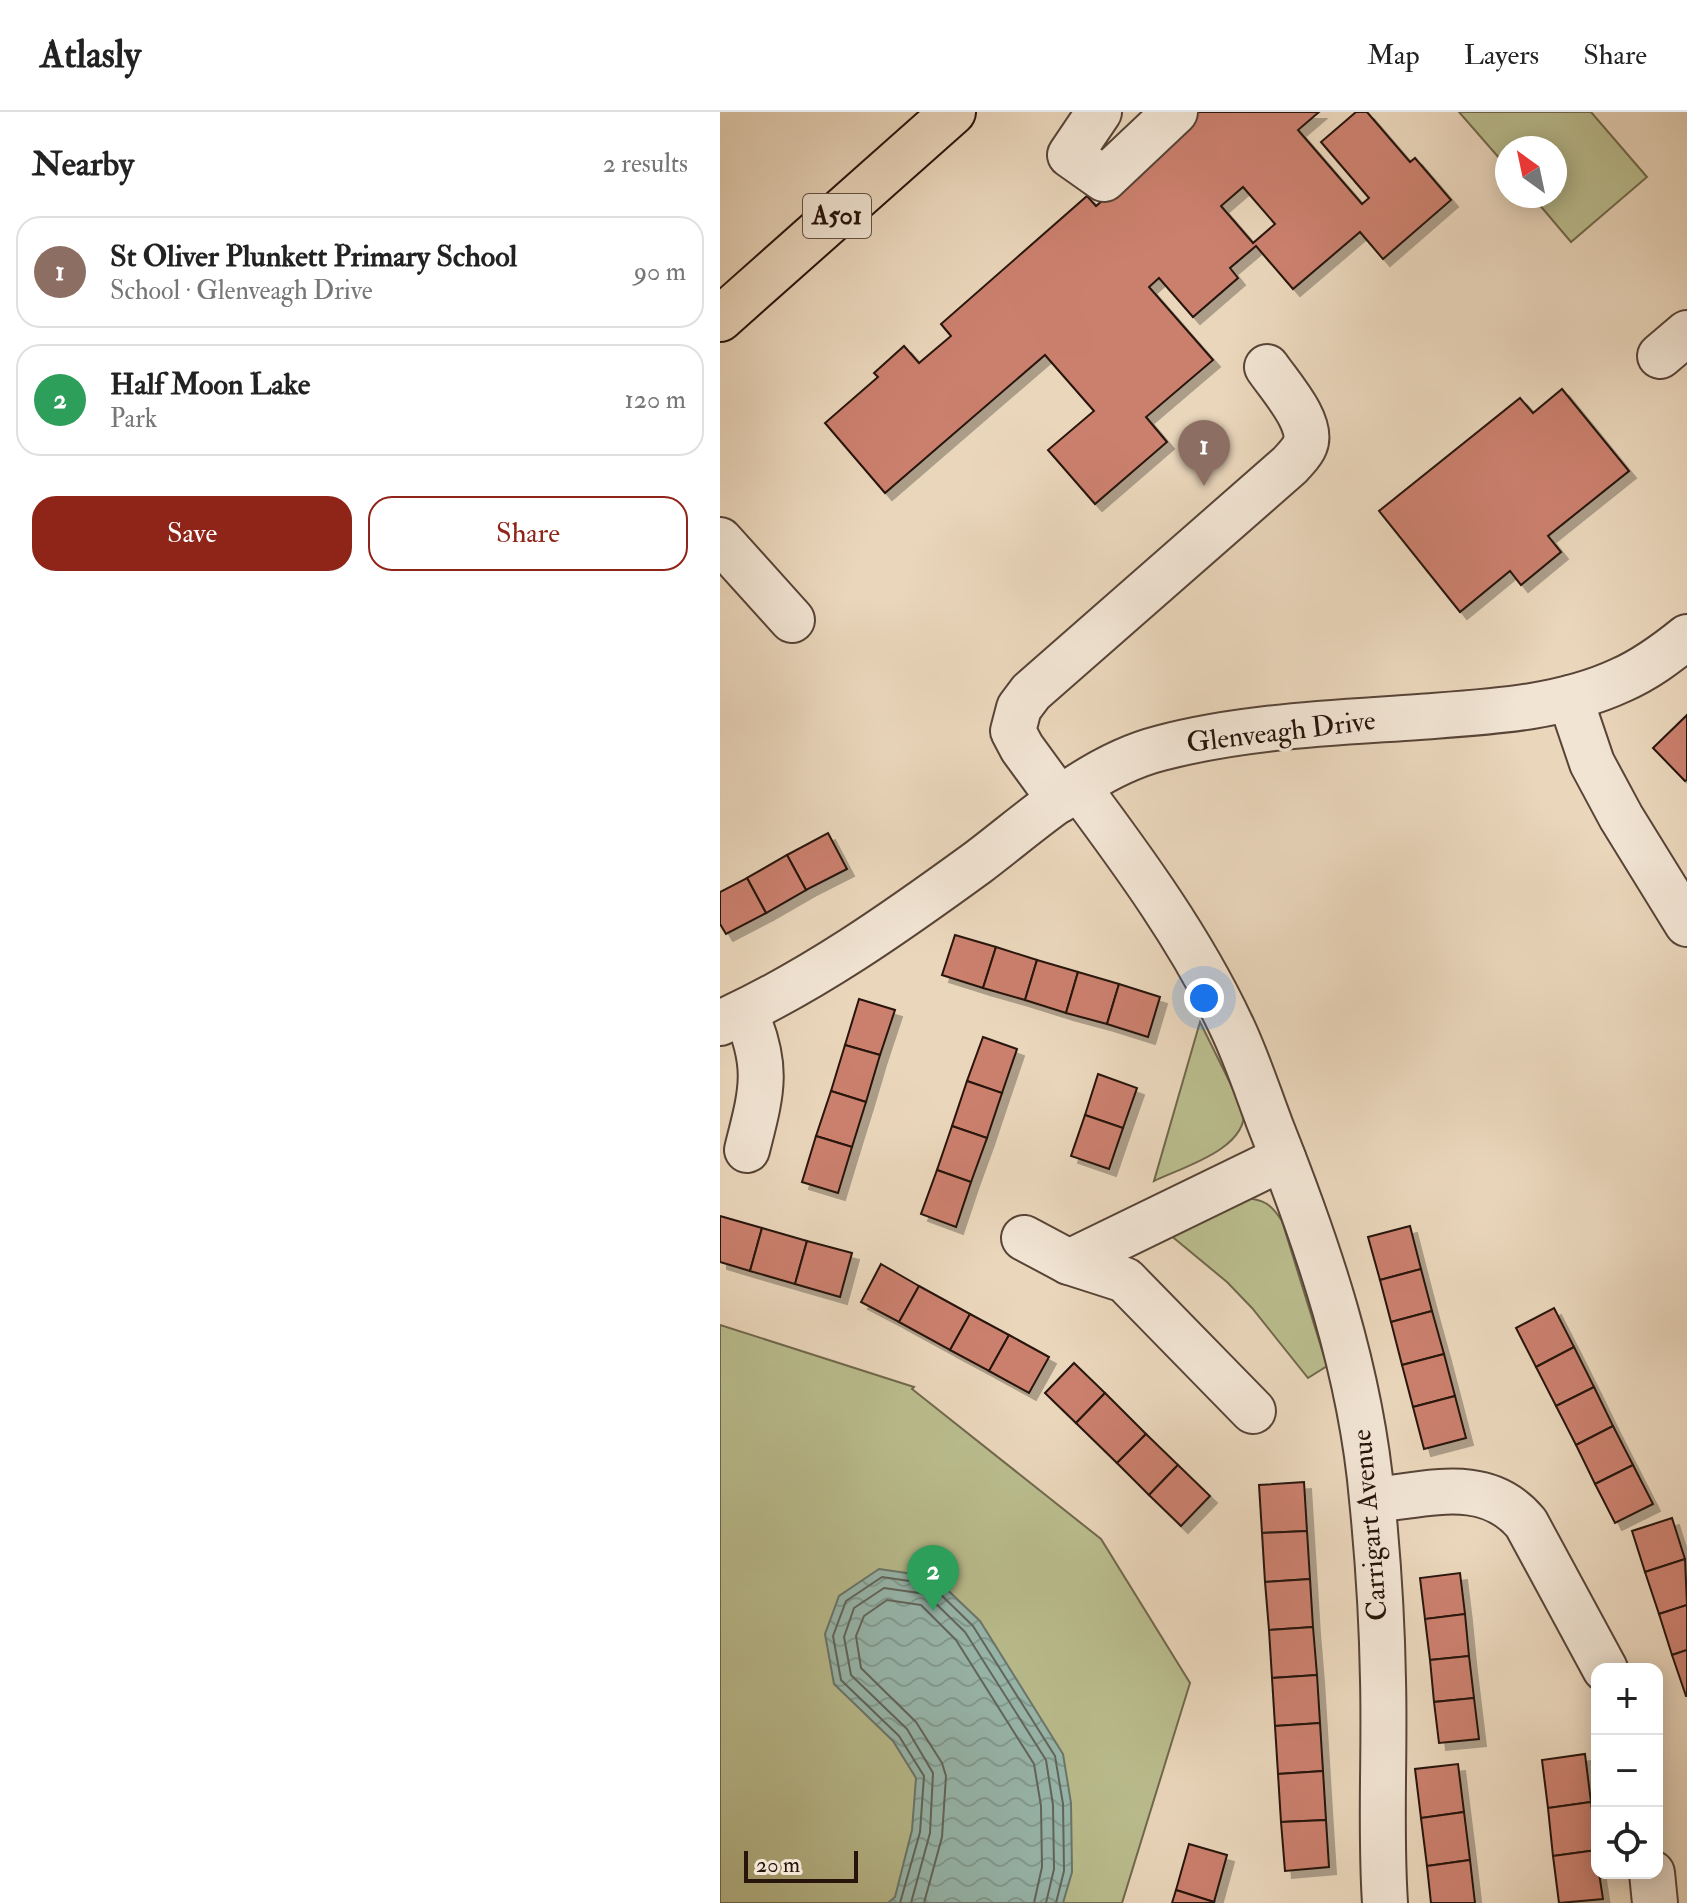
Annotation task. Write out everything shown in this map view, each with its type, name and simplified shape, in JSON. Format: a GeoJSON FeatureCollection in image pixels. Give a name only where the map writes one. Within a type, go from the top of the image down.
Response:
{"type":"FeatureCollection","features":[{"type":"Feature","properties":{"kind":"main road","name":"A501"},"geometry":{"type":"LineString","coordinates":[[720,319],[953,112]]}},
{"type":"Feature","properties":{"kind":"street"},"geometry":{"type":"LineString","coordinates":[[1099,112],[1070,155],[1104,179],[1175,112]]}},
{"type":"Feature","properties":{"kind":"street","name":"Carrigart Avenue"},"geometry":{"type":"LineString","coordinates":[[1267,367],[1303,418],[1307,442],[1301,453],[1031,692],[1019,708],[1013,731],[1022,748],[1069,793],[1161,903],[1199,966],[1231,1026],[1312,1235],[1342,1343],[1367,1454],[1373,1500],[1383,1679],[1382,1851],[1385,1903]]}},
{"type":"Feature","properties":{"kind":"street"},"geometry":{"type":"LineString","coordinates":[[720,540],[792,620]]}},
{"type":"Feature","properties":{"kind":"street","name":"Glenveagh Drive"},"geometry":{"type":"LineString","coordinates":[[747,1150],[763,1078],[760,1053],[733,1018],[833,961],[919,904],[1069,793],[1131,758],[1158,748],[1263,728],[1486,713],[1570,698],[1619,681],[1657,661],[1687,637]]}},
{"type":"Feature","properties":{"kind":"street"},"geometry":{"type":"LineString","coordinates":[[1570,698],[1592,763],[1621,817],[1687,924]]}},
{"type":"Feature","properties":{"kind":"street"},"geometry":{"type":"LineString","coordinates":[[1069,1262],[1283,1158]]}},
{"type":"Feature","properties":{"kind":"street"},"geometry":{"type":"LineString","coordinates":[[1024,1238],[1069,1262],[1125,1280],[1253,1411]]}},
{"type":"Feature","properties":{"kind":"street"},"geometry":{"type":"LineString","coordinates":[[1373,1500],[1465,1491],[1491,1495],[1513,1507],[1526,1523],[1602,1663]]}},
{"type":"Feature","properties":{"kind":"street"},"geometry":{"type":"LineString","coordinates":[[1653,1879],[1655,1903]]}},
{"type":"Feature","properties":{"kind":"green space"},"geometry":{"type":"Polygon","coordinates":[[[1459,112],[1591,112],[1647,177],[1571,242],[1542,208],[1567,208],[1567,136],[1495,136],[1495,153],[1459,112]]]}},
{"type":"Feature","properties":{"kind":"green space"},"geometry":{"type":"Polygon","coordinates":[[[1200,1022],[1244,1111],[1242,1124],[1235,1136],[1211,1155],[1154,1181],[1200,1022]]]}},
{"type":"Feature","properties":{"kind":"green space"},"geometry":{"type":"Polygon","coordinates":[[[1243,1198],[1266,1204],[1282,1221],[1327,1366],[1308,1378],[1227,1282],[1169,1234],[1243,1198]]]}},
{"type":"Feature","properties":{"kind":"green space"},"geometry":{"type":"Polygon","coordinates":[[[720,1325],[914,1387],[912,1389],[1101,1539],[1190,1683],[1122,1903],[720,1903],[720,1325]]]}},
{"type":"Feature","properties":{"kind":"water"},"geometry":{"type":"Polygon","coordinates":[[[879,1569],[934,1577],[980,1621],[1063,1754],[1071,1803],[1072,1872],[1063,1903],[888,1903],[895,1897],[912,1830],[916,1778],[893,1741],[834,1684],[825,1634],[839,1596],[879,1569]]]}},
{"type":"Feature","properties":{"kind":"building"},"geometry":{"type":"Polygon","coordinates":[[[1182,112],[1319,112],[1298,130],[1362,204],[1369,198],[1321,142],[1356,112],[1367,112],[1410,162],[1415,158],[1451,200],[1383,259],[1360,232],[1293,289],[1256,246],[1230,268],[1238,278],[1193,317],[1159,278],[1149,287],[1213,360],[1146,417],[1167,442],[1095,504],[1048,450],[1094,411],[1045,355],[885,493],[825,423],[878,377],[874,373],[904,346],[919,363],[951,336],[941,324],[1087,196],[1096,206],[1189,125],[1182,112]],[[1243,187],[1221,206],[1253,243],[1275,224],[1243,187]]]}},
{"type":"Feature","properties":{"kind":"building"},"geometry":{"type":"Polygon","coordinates":[[[1562,389],[1629,471],[1548,536],[1561,552],[1521,585],[1510,571],[1460,612],[1379,511],[1520,398],[1533,413],[1562,389]]]}},
{"type":"Feature","properties":{"kind":"building"},"geometry":{"type":"Polygon","coordinates":[[[1687,715],[1687,780],[1685,781],[1653,748],[1687,715]]]}},
{"type":"Feature","properties":{"kind":"building"},"geometry":{"type":"Polygon","coordinates":[[[828,833],[847,869],[806,890],[787,855],[828,833]]]}},
{"type":"Feature","properties":{"kind":"building"},"geometry":{"type":"Polygon","coordinates":[[[787,855],[806,890],[766,913],[747,878],[787,855]]]}},
{"type":"Feature","properties":{"kind":"building"},"geometry":{"type":"Polygon","coordinates":[[[747,878],[766,913],[726,934],[720,924],[720,892],[747,878]]]}},
{"type":"Feature","properties":{"kind":"building"},"geometry":{"type":"Polygon","coordinates":[[[955,935],[996,947],[983,988],[942,975],[955,935]]]}},
{"type":"Feature","properties":{"kind":"building"},"geometry":{"type":"Polygon","coordinates":[[[996,947],[1037,960],[1025,1000],[983,988],[996,947]]]}},
{"type":"Feature","properties":{"kind":"building"},"geometry":{"type":"Polygon","coordinates":[[[1037,960],[1078,972],[1066,1013],[1025,1000],[1037,960]]]}},
{"type":"Feature","properties":{"kind":"building"},"geometry":{"type":"Polygon","coordinates":[[[1078,972],[1119,984],[1107,1024],[1066,1013],[1078,972]]]}},
{"type":"Feature","properties":{"kind":"building"},"geometry":{"type":"Polygon","coordinates":[[[1119,984],[1160,997],[1148,1037],[1107,1024],[1119,984]]]}},
{"type":"Feature","properties":{"kind":"building"},"geometry":{"type":"Polygon","coordinates":[[[859,999],[895,1010],[880,1055],[845,1045],[859,999]]]}},
{"type":"Feature","properties":{"kind":"building"},"geometry":{"type":"Polygon","coordinates":[[[983,1037],[1017,1049],[1002,1093],[967,1081],[983,1037]]]}},
{"type":"Feature","properties":{"kind":"building"},"geometry":{"type":"Polygon","coordinates":[[[845,1045],[880,1055],[866,1102],[831,1091],[845,1045]]]}},
{"type":"Feature","properties":{"kind":"building"},"geometry":{"type":"Polygon","coordinates":[[[1098,1074],[1137,1088],[1123,1128],[1085,1115],[1098,1074]]]}},
{"type":"Feature","properties":{"kind":"building"},"geometry":{"type":"Polygon","coordinates":[[[967,1081],[1002,1093],[987,1138],[952,1126],[967,1081]]]}},
{"type":"Feature","properties":{"kind":"building"},"geometry":{"type":"Polygon","coordinates":[[[831,1091],[866,1102],[852,1147],[816,1136],[831,1091]]]}},
{"type":"Feature","properties":{"kind":"building"},"geometry":{"type":"Polygon","coordinates":[[[1085,1115],[1123,1128],[1109,1169],[1071,1156],[1085,1115]]]}},
{"type":"Feature","properties":{"kind":"building"},"geometry":{"type":"Polygon","coordinates":[[[952,1126],[987,1138],[971,1182],[937,1170],[952,1126]]]}},
{"type":"Feature","properties":{"kind":"building"},"geometry":{"type":"Polygon","coordinates":[[[816,1136],[852,1147],[838,1193],[802,1182],[816,1136]]]}},
{"type":"Feature","properties":{"kind":"building"},"geometry":{"type":"Polygon","coordinates":[[[937,1170],[971,1182],[956,1227],[921,1214],[937,1170]]]}},
{"type":"Feature","properties":{"kind":"building"},"geometry":{"type":"Polygon","coordinates":[[[720,1216],[762,1228],[750,1271],[720,1262],[720,1216]]]}},
{"type":"Feature","properties":{"kind":"building"},"geometry":{"type":"Polygon","coordinates":[[[1410,1226],[1421,1269],[1380,1280],[1368,1237],[1410,1226]]]}},
{"type":"Feature","properties":{"kind":"building"},"geometry":{"type":"Polygon","coordinates":[[[762,1228],[807,1241],[795,1284],[750,1271],[762,1228]]]}},
{"type":"Feature","properties":{"kind":"building"},"geometry":{"type":"Polygon","coordinates":[[[807,1241],[852,1253],[840,1297],[795,1284],[807,1241]]]}},
{"type":"Feature","properties":{"kind":"building"},"geometry":{"type":"Polygon","coordinates":[[[881,1264],[919,1286],[899,1322],[861,1302],[881,1264]]]}},
{"type":"Feature","properties":{"kind":"building"},"geometry":{"type":"Polygon","coordinates":[[[1421,1269],[1432,1311],[1391,1322],[1380,1280],[1421,1269]]]}},
{"type":"Feature","properties":{"kind":"building"},"geometry":{"type":"Polygon","coordinates":[[[919,1286],[970,1314],[950,1350],[899,1322],[919,1286]]]}},
{"type":"Feature","properties":{"kind":"building"},"geometry":{"type":"Polygon","coordinates":[[[1554,1308],[1574,1347],[1536,1367],[1516,1328],[1554,1308]]]}},
{"type":"Feature","properties":{"kind":"building"},"geometry":{"type":"Polygon","coordinates":[[[1432,1311],[1444,1354],[1402,1365],[1391,1322],[1432,1311]]]}},
{"type":"Feature","properties":{"kind":"building"},"geometry":{"type":"Polygon","coordinates":[[[970,1314],[1009,1335],[989,1371],[950,1350],[970,1314]]]}},
{"type":"Feature","properties":{"kind":"building"},"geometry":{"type":"Polygon","coordinates":[[[1009,1335],[1049,1357],[1029,1393],[989,1371],[1009,1335]]]}},
{"type":"Feature","properties":{"kind":"building"},"geometry":{"type":"Polygon","coordinates":[[[1574,1347],[1594,1387],[1556,1406],[1536,1367],[1574,1347]]]}},
{"type":"Feature","properties":{"kind":"building"},"geometry":{"type":"Polygon","coordinates":[[[1444,1354],[1455,1396],[1413,1407],[1402,1365],[1444,1354]]]}},
{"type":"Feature","properties":{"kind":"building"},"geometry":{"type":"Polygon","coordinates":[[[1074,1363],[1105,1393],[1076,1423],[1045,1393],[1074,1363]]]}},
{"type":"Feature","properties":{"kind":"building"},"geometry":{"type":"Polygon","coordinates":[[[1594,1387],[1613,1426],[1576,1445],[1556,1406],[1594,1387]]]}},
{"type":"Feature","properties":{"kind":"building"},"geometry":{"type":"Polygon","coordinates":[[[1105,1393],[1146,1434],[1117,1463],[1076,1423],[1105,1393]]]}},
{"type":"Feature","properties":{"kind":"building"},"geometry":{"type":"Polygon","coordinates":[[[1455,1396],[1466,1438],[1424,1449],[1413,1407],[1455,1396]]]}},
{"type":"Feature","properties":{"kind":"building"},"geometry":{"type":"Polygon","coordinates":[[[1613,1426],[1633,1465],[1595,1484],[1576,1445],[1613,1426]]]}},
{"type":"Feature","properties":{"kind":"building"},"geometry":{"type":"Polygon","coordinates":[[[1146,1434],[1178,1465],[1149,1495],[1117,1463],[1146,1434]]]}},
{"type":"Feature","properties":{"kind":"building"},"geometry":{"type":"Polygon","coordinates":[[[1178,1465],[1210,1496],[1181,1526],[1149,1495],[1178,1465]]]}},
{"type":"Feature","properties":{"kind":"building"},"geometry":{"type":"Polygon","coordinates":[[[1633,1465],[1653,1504],[1615,1523],[1595,1484],[1633,1465]]]}},
{"type":"Feature","properties":{"kind":"building"},"geometry":{"type":"Polygon","coordinates":[[[1304,1482],[1307,1531],[1262,1533],[1259,1485],[1304,1482]]]}},
{"type":"Feature","properties":{"kind":"building"},"geometry":{"type":"Polygon","coordinates":[[[1672,1518],[1685,1559],[1645,1572],[1632,1531],[1672,1518]]]}},
{"type":"Feature","properties":{"kind":"building"},"geometry":{"type":"Polygon","coordinates":[[[1307,1531],[1310,1579],[1265,1582],[1262,1533],[1307,1531]]]}},
{"type":"Feature","properties":{"kind":"building"},"geometry":{"type":"Polygon","coordinates":[[[1685,1559],[1687,1605],[1659,1614],[1645,1572],[1685,1559]]]}},
{"type":"Feature","properties":{"kind":"building"},"geometry":{"type":"Polygon","coordinates":[[[1460,1573],[1465,1614],[1425,1619],[1420,1578],[1460,1573]]]}},
{"type":"Feature","properties":{"kind":"building"},"geometry":{"type":"Polygon","coordinates":[[[1310,1579],[1313,1627],[1269,1630],[1265,1582],[1310,1579]]]}},
{"type":"Feature","properties":{"kind":"building"},"geometry":{"type":"Polygon","coordinates":[[[1687,1605],[1687,1650],[1672,1655],[1659,1614],[1687,1605]]]}},
{"type":"Feature","properties":{"kind":"building"},"geometry":{"type":"Polygon","coordinates":[[[1465,1614],[1469,1656],[1430,1660],[1425,1619],[1465,1614]]]}},
{"type":"Feature","properties":{"kind":"building"},"geometry":{"type":"Polygon","coordinates":[[[1313,1627],[1317,1675],[1272,1678],[1269,1630],[1313,1627]]]}},
{"type":"Feature","properties":{"kind":"building"},"geometry":{"type":"Polygon","coordinates":[[[1687,1650],[1687,1696],[1686,1696],[1672,1655],[1687,1650]]]}},
{"type":"Feature","properties":{"kind":"building"},"geometry":{"type":"Polygon","coordinates":[[[1469,1656],[1474,1698],[1434,1702],[1430,1660],[1469,1656]]]}},
{"type":"Feature","properties":{"kind":"building"},"geometry":{"type":"Polygon","coordinates":[[[1317,1675],[1320,1723],[1275,1726],[1272,1678],[1317,1675]]]}},
{"type":"Feature","properties":{"kind":"building"},"geometry":{"type":"Polygon","coordinates":[[[1474,1698],[1479,1739],[1439,1743],[1434,1702],[1474,1698]]]}},
{"type":"Feature","properties":{"kind":"building"},"geometry":{"type":"Polygon","coordinates":[[[1320,1723],[1323,1771],[1278,1774],[1275,1726],[1320,1723]]]}},
{"type":"Feature","properties":{"kind":"building"},"geometry":{"type":"Polygon","coordinates":[[[1585,1754],[1591,1802],[1548,1808],[1542,1760],[1585,1754]]]}},
{"type":"Feature","properties":{"kind":"building"},"geometry":{"type":"Polygon","coordinates":[[[1458,1764],[1464,1812],[1421,1818],[1415,1769],[1458,1764]]]}},
{"type":"Feature","properties":{"kind":"building"},"geometry":{"type":"Polygon","coordinates":[[[1323,1771],[1326,1820],[1281,1822],[1278,1774],[1323,1771]]]}},
{"type":"Feature","properties":{"kind":"building"},"geometry":{"type":"Polygon","coordinates":[[[1591,1802],[1591,1851],[1553,1856],[1548,1808],[1591,1802]]]}},
{"type":"Feature","properties":{"kind":"building"},"geometry":{"type":"Polygon","coordinates":[[[1464,1812],[1470,1860],[1427,1866],[1421,1818],[1464,1812]]]}},
{"type":"Feature","properties":{"kind":"building"},"geometry":{"type":"Polygon","coordinates":[[[1326,1820],[1329,1867],[1285,1871],[1281,1822],[1326,1820]]]}},
{"type":"Feature","properties":{"kind":"building"},"geometry":{"type":"Polygon","coordinates":[[[1189,1844],[1227,1855],[1214,1902],[1176,1890],[1189,1844]]]}},
{"type":"Feature","properties":{"kind":"building"},"geometry":{"type":"Polygon","coordinates":[[[1591,1851],[1591,1879],[1600,1879],[1603,1899],[1559,1903],[1553,1856],[1591,1851]]]}},
{"type":"Feature","properties":{"kind":"building"},"geometry":{"type":"Polygon","coordinates":[[[1470,1860],[1475,1903],[1431,1903],[1427,1866],[1470,1860]]]}},
{"type":"Feature","properties":{"kind":"building"},"geometry":{"type":"Polygon","coordinates":[[[1176,1890],[1214,1902],[1172,1903],[1176,1890]]]}},
{"type":"Feature","properties":{"kind":"place","name":"St Oliver Plunkett Primary School"},"geometry":{"type":"Point","coordinates":[1204,486]}},
{"type":"Feature","properties":{"kind":"place","name":"Half Moon Lake"},"geometry":{"type":"Point","coordinates":[933,1611]}}]}
